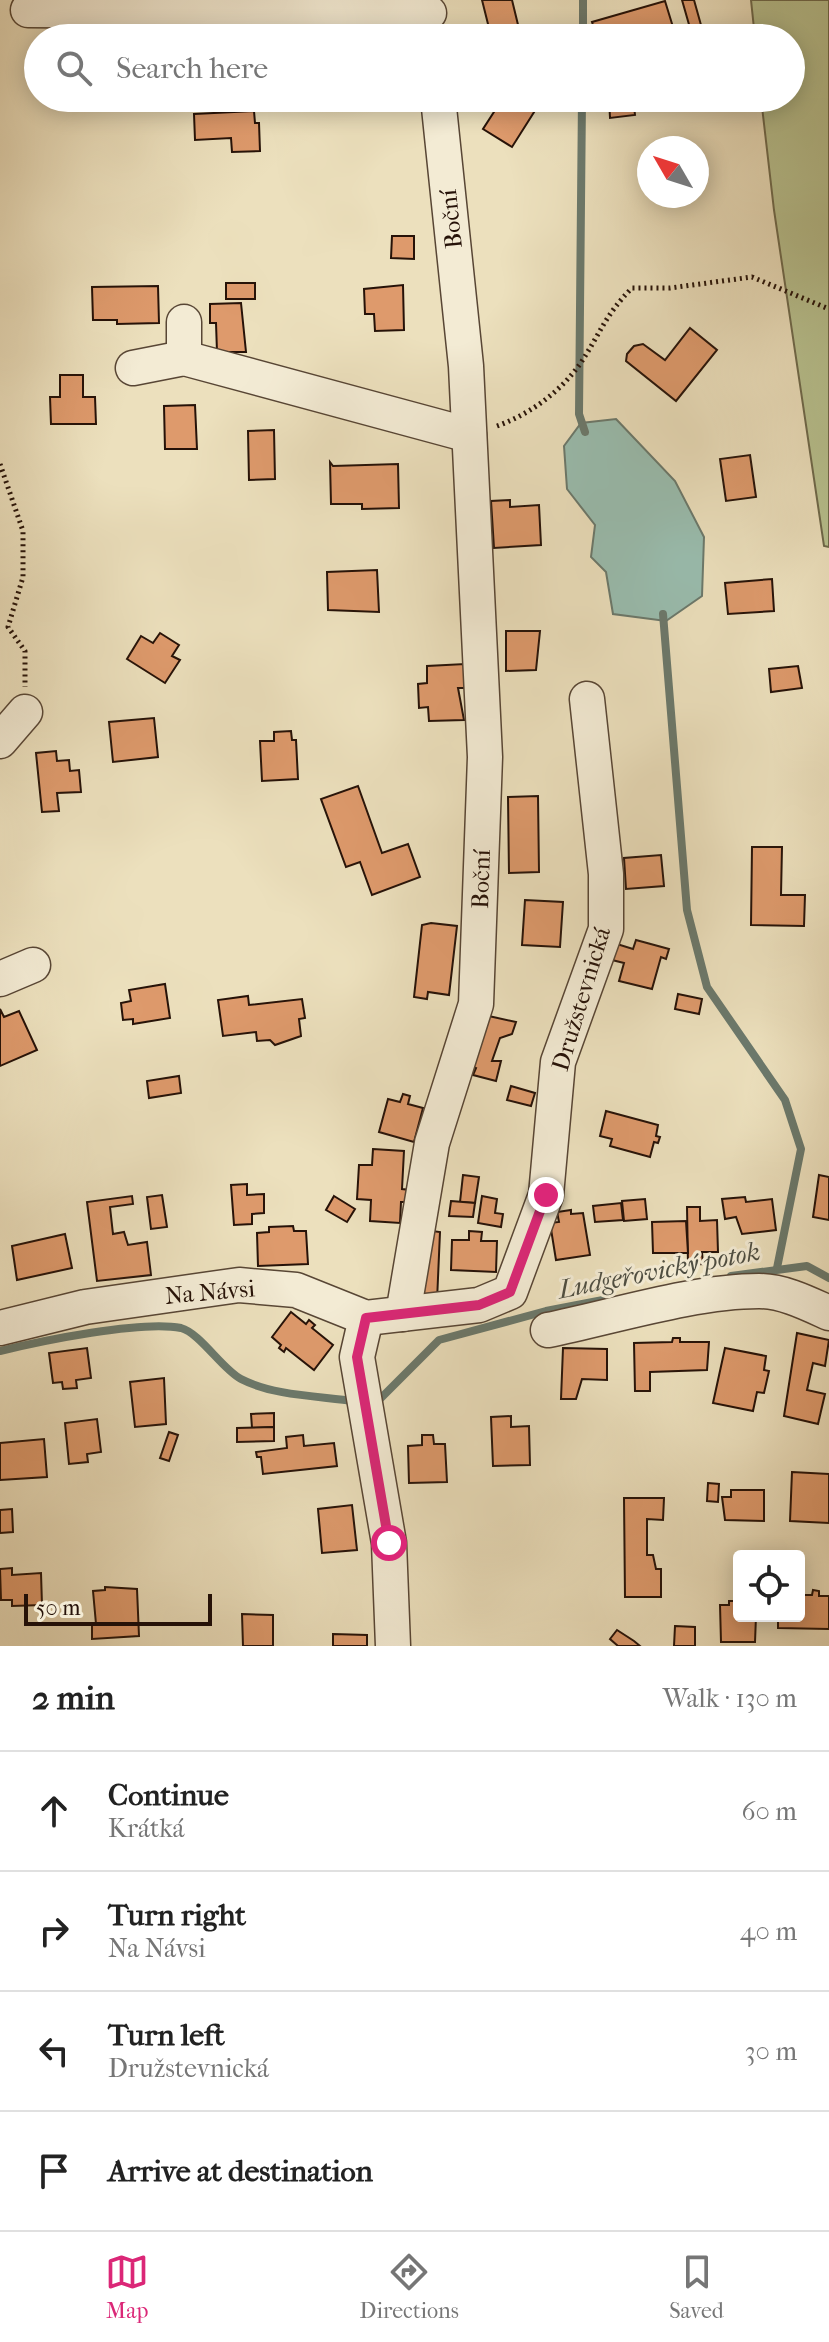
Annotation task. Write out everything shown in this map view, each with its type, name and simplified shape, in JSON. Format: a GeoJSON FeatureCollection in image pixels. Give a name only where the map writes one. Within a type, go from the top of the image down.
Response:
{"type":"FeatureCollection","features":[{"type":"Feature","properties":{"kind":"street"},"geometry":{"type":"LineString","coordinates":[[28,10],[429,17]]}},
{"type":"Feature","properties":{"kind":"street","name":"Boční"},"geometry":{"type":"LineString","coordinates":[[403,1314],[432,1143],[476,1004],[485,757],[466,366],[439,112]]}},
{"type":"Feature","properties":{"kind":"street"},"geometry":{"type":"LineString","coordinates":[[184,322],[184,358]]}},
{"type":"Feature","properties":{"kind":"street"},"geometry":{"type":"LineString","coordinates":[[133,368],[184,358],[469,435]]}},
{"type":"Feature","properties":{"kind":"street","name":"Družstevnická"},"geometry":{"type":"LineString","coordinates":[[510,1292],[546,1195],[558,1062],[606,929],[606,874],[587,699]]}},
{"type":"Feature","properties":{"kind":"street"},"geometry":{"type":"LineString","coordinates":[[0,741],[25,712]]}},
{"type":"Feature","properties":{"kind":"street"},"geometry":{"type":"LineString","coordinates":[[0,979],[33,965]]}},
{"type":"Feature","properties":{"kind":"street","name":"Na Návsi"},"geometry":{"type":"LineString","coordinates":[[0,1328],[85,1307],[239,1285],[296,1290],[366,1318],[479,1305],[510,1292]]}},
{"type":"Feature","properties":{"kind":"street"},"geometry":{"type":"LineString","coordinates":[[548,1330],[713,1296],[761,1291],[826,1308]]}},
{"type":"Feature","properties":{"kind":"street"},"geometry":{"type":"LineString","coordinates":[[366,1318],[357,1357],[389,1543],[393,1646]]}},
{"type":"Feature","properties":{"kind":"path"},"geometry":{"type":"LineString","coordinates":[[469,435],[529,414],[579,365],[608,311],[632,288],[670,288],[752,277],[829,309]]}},
{"type":"Feature","properties":{"kind":"path"},"geometry":{"type":"LineString","coordinates":[[0,464],[23,531],[23,577],[8,627],[25,651],[25,712]]}},
{"type":"Feature","properties":{"kind":"green space"},"geometry":{"type":"Polygon","coordinates":[[[751,0],[829,0],[829,547],[824,546],[774,210],[763,112],[805,112],[805,24],[754,24],[751,0]]]}},
{"type":"Feature","properties":{"kind":"shaded area"},"geometry":{"type":"Polygon","coordinates":[[[616,419],[675,481],[704,537],[702,596],[666,621],[613,614],[606,572],[591,557],[595,525],[567,489],[564,446],[581,423],[616,419]]]}},
{"type":"Feature","properties":{"kind":"building"},"geometry":{"type":"Polygon","coordinates":[[[482,0],[512,0],[518,24],[488,24],[482,0]]]}},
{"type":"Feature","properties":{"kind":"building"},"geometry":{"type":"Polygon","coordinates":[[[682,0],[694,0],[701,24],[689,24],[682,0]]]}},
{"type":"Feature","properties":{"kind":"building"},"geometry":{"type":"Polygon","coordinates":[[[665,1],[672,24],[593,24],[665,1]]]}},
{"type":"Feature","properties":{"kind":"building"},"geometry":{"type":"Polygon","coordinates":[[[254,112],[255,123],[259,123],[260,151],[232,152],[231,138],[195,140],[194,114],[254,112]]]}},
{"type":"Feature","properties":{"kind":"building"},"geometry":{"type":"Polygon","coordinates":[[[494,112],[534,112],[512,147],[483,129],[494,112]]]}},
{"type":"Feature","properties":{"kind":"building"},"geometry":{"type":"Polygon","coordinates":[[[610,112],[635,112],[635,115],[610,118],[610,112]]]}},
{"type":"Feature","properties":{"kind":"building"},"geometry":{"type":"Polygon","coordinates":[[[392,236],[414,236],[414,259],[391,258],[392,236]]]}},
{"type":"Feature","properties":{"kind":"building"},"geometry":{"type":"Polygon","coordinates":[[[226,283],[255,283],[255,299],[226,299],[226,283]]]}},
{"type":"Feature","properties":{"kind":"building"},"geometry":{"type":"Polygon","coordinates":[[[403,285],[404,330],[375,331],[374,314],[365,314],[364,289],[403,285]]]}},
{"type":"Feature","properties":{"kind":"building"},"geometry":{"type":"Polygon","coordinates":[[[158,286],[159,323],[117,324],[117,320],[93,320],[92,287],[158,286]]]}},
{"type":"Feature","properties":{"kind":"building"},"geometry":{"type":"Polygon","coordinates":[[[241,303],[246,352],[217,352],[216,323],[210,323],[210,304],[241,303]]]}},
{"type":"Feature","properties":{"kind":"building"},"geometry":{"type":"Polygon","coordinates":[[[690,328],[717,350],[676,401],[626,361],[627,354],[634,346],[643,344],[665,360],[690,328]]]}},
{"type":"Feature","properties":{"kind":"building"},"geometry":{"type":"Polygon","coordinates":[[[60,375],[83,375],[83,397],[95,397],[96,424],[51,424],[50,397],[60,397],[60,375]]]}},
{"type":"Feature","properties":{"kind":"building"},"geometry":{"type":"Polygon","coordinates":[[[195,405],[197,449],[165,449],[164,406],[195,405]]]}},
{"type":"Feature","properties":{"kind":"building"},"geometry":{"type":"Polygon","coordinates":[[[274,430],[275,479],[249,480],[248,431],[274,430]]]}},
{"type":"Feature","properties":{"kind":"building"},"geometry":{"type":"Polygon","coordinates":[[[750,455],[756,497],[726,501],[720,459],[750,455]]]}},
{"type":"Feature","properties":{"kind":"building"},"geometry":{"type":"Polygon","coordinates":[[[330,462],[333,466],[398,464],[399,508],[362,509],[362,504],[331,504],[330,462]]]}},
{"type":"Feature","properties":{"kind":"building"},"geometry":{"type":"Polygon","coordinates":[[[510,500],[510,507],[539,505],[541,545],[494,548],[491,501],[510,500]]]}},
{"type":"Feature","properties":{"kind":"building"},"geometry":{"type":"Polygon","coordinates":[[[377,570],[379,612],[328,610],[327,572],[377,570]]]}},
{"type":"Feature","properties":{"kind":"building"},"geometry":{"type":"Polygon","coordinates":[[[772,579],[774,611],[728,614],[725,583],[772,579]]]}},
{"type":"Feature","properties":{"kind":"building"},"geometry":{"type":"Polygon","coordinates":[[[506,631],[540,631],[536,670],[506,671],[506,631]]]}},
{"type":"Feature","properties":{"kind":"building"},"geometry":{"type":"Polygon","coordinates":[[[160,633],[179,645],[172,656],[180,660],[165,683],[127,659],[141,636],[153,643],[160,633]]]}},
{"type":"Feature","properties":{"kind":"building"},"geometry":{"type":"Polygon","coordinates":[[[465,664],[466,688],[458,688],[464,720],[429,721],[428,707],[419,708],[418,684],[427,683],[427,666],[465,664]]]}},
{"type":"Feature","properties":{"kind":"building"},"geometry":{"type":"Polygon","coordinates":[[[798,666],[802,688],[771,692],[769,669],[798,666]]]}},
{"type":"Feature","properties":{"kind":"building"},"geometry":{"type":"Polygon","coordinates":[[[154,718],[158,757],[113,762],[109,722],[154,718]]]}},
{"type":"Feature","properties":{"kind":"building"},"geometry":{"type":"Polygon","coordinates":[[[291,731],[292,740],[296,740],[298,779],[262,781],[260,741],[274,741],[274,732],[291,731]]]}},
{"type":"Feature","properties":{"kind":"building"},"geometry":{"type":"Polygon","coordinates":[[[56,751],[57,761],[69,760],[70,771],[79,770],[81,792],[57,793],[59,811],[42,812],[36,753],[56,751]]]}},
{"type":"Feature","properties":{"kind":"building"},"geometry":{"type":"Polygon","coordinates":[[[358,786],[382,853],[408,844],[420,877],[372,895],[360,862],[346,867],[321,799],[358,786]]]}},
{"type":"Feature","properties":{"kind":"building"},"geometry":{"type":"Polygon","coordinates":[[[538,796],[539,872],[509,873],[508,797],[538,796]]]}},
{"type":"Feature","properties":{"kind":"building"},"geometry":{"type":"Polygon","coordinates":[[[752,847],[782,847],[781,895],[805,895],[804,926],[751,925],[752,847]]]}},
{"type":"Feature","properties":{"kind":"building"},"geometry":{"type":"Polygon","coordinates":[[[661,855],[664,886],[626,889],[624,858],[661,855]]]}},
{"type":"Feature","properties":{"kind":"building"},"geometry":{"type":"Polygon","coordinates":[[[525,900],[563,902],[560,947],[522,945],[525,900]]]}},
{"type":"Feature","properties":{"kind":"building"},"geometry":{"type":"Polygon","coordinates":[[[422,925],[457,926],[449,995],[428,992],[427,999],[414,997],[422,925]]]}},
{"type":"Feature","properties":{"kind":"building"},"geometry":{"type":"Polygon","coordinates":[[[636,940],[669,949],[666,959],[661,957],[652,989],[619,981],[624,963],[612,960],[617,944],[633,949],[636,940]]]}},
{"type":"Feature","properties":{"kind":"building"},"geometry":{"type":"Polygon","coordinates":[[[165,984],[170,1018],[133,1024],[133,1019],[123,1020],[121,1003],[131,1001],[129,990],[165,984]]]}},
{"type":"Feature","properties":{"kind":"building"},"geometry":{"type":"Polygon","coordinates":[[[678,994],[702,999],[699,1014],[675,1009],[678,994]]]}},
{"type":"Feature","properties":{"kind":"building"},"geometry":{"type":"Polygon","coordinates":[[[248,996],[249,1005],[302,999],[305,1018],[299,1019],[301,1036],[275,1045],[270,1040],[257,1041],[256,1032],[223,1036],[218,1000],[248,996]]]}},
{"type":"Feature","properties":{"kind":"building"},"geometry":{"type":"Polygon","coordinates":[[[0,1009],[4,1017],[19,1011],[37,1050],[0,1066],[0,1009]]]}},
{"type":"Feature","properties":{"kind":"building"},"geometry":{"type":"Polygon","coordinates":[[[484,1015],[516,1022],[512,1034],[500,1038],[492,1061],[501,1061],[496,1081],[473,1075],[476,1068],[467,1065],[484,1015]]]}},
{"type":"Feature","properties":{"kind":"building"},"geometry":{"type":"Polygon","coordinates":[[[179,1076],[181,1093],[149,1098],[147,1081],[179,1076]]]}},
{"type":"Feature","properties":{"kind":"building"},"geometry":{"type":"Polygon","coordinates":[[[511,1086],[535,1093],[531,1106],[507,1100],[511,1086]]]}},
{"type":"Feature","properties":{"kind":"building"},"geometry":{"type":"Polygon","coordinates":[[[403,1094],[410,1096],[408,1104],[423,1108],[414,1142],[379,1132],[388,1099],[400,1102],[403,1094]]]}},
{"type":"Feature","properties":{"kind":"building"},"geometry":{"type":"Polygon","coordinates":[[[606,1111],[658,1125],[656,1136],[660,1137],[658,1143],[654,1142],[650,1157],[610,1146],[612,1139],[600,1136],[606,1111]]]}},
{"type":"Feature","properties":{"kind":"building"},"geometry":{"type":"Polygon","coordinates":[[[373,1149],[404,1151],[402,1189],[410,1190],[410,1202],[401,1202],[400,1223],[370,1221],[371,1200],[357,1199],[359,1165],[372,1165],[373,1149]]]}},
{"type":"Feature","properties":{"kind":"building"},"geometry":{"type":"Polygon","coordinates":[[[463,1175],[479,1177],[475,1203],[460,1202],[463,1175]]]}},
{"type":"Feature","properties":{"kind":"building"},"geometry":{"type":"Polygon","coordinates":[[[819,1175],[829,1177],[829,1220],[813,1217],[819,1175]]]}},
{"type":"Feature","properties":{"kind":"building"},"geometry":{"type":"Polygon","coordinates":[[[247,1184],[247,1195],[264,1194],[264,1213],[252,1214],[252,1224],[234,1225],[231,1185],[247,1184]]]}},
{"type":"Feature","properties":{"kind":"building"},"geometry":{"type":"Polygon","coordinates":[[[162,1195],[167,1227],[151,1229],[147,1197],[162,1195]]]}},
{"type":"Feature","properties":{"kind":"building"},"geometry":{"type":"Polygon","coordinates":[[[132,1196],[133,1204],[110,1207],[113,1234],[124,1232],[128,1245],[147,1242],[151,1275],[97,1281],[87,1202],[132,1196]]]}},
{"type":"Feature","properties":{"kind":"building"},"geometry":{"type":"Polygon","coordinates":[[[334,1196],[355,1209],[347,1222],[326,1210],[334,1196]]]}},
{"type":"Feature","properties":{"kind":"building"},"geometry":{"type":"Polygon","coordinates":[[[482,1196],[497,1199],[495,1213],[503,1214],[501,1227],[478,1223],[482,1196]]]}},
{"type":"Feature","properties":{"kind":"building"},"geometry":{"type":"Polygon","coordinates":[[[745,1197],[746,1202],[772,1199],[776,1230],[742,1234],[736,1217],[725,1219],[722,1199],[745,1197]]]}},
{"type":"Feature","properties":{"kind":"building"},"geometry":{"type":"Polygon","coordinates":[[[645,1199],[647,1219],[624,1221],[622,1201],[645,1199]]]}},
{"type":"Feature","properties":{"kind":"building"},"geometry":{"type":"Polygon","coordinates":[[[451,1201],[475,1203],[473,1217],[449,1216],[451,1201]]]}},
{"type":"Feature","properties":{"kind":"building"},"geometry":{"type":"Polygon","coordinates":[[[621,1203],[623,1220],[595,1222],[593,1206],[621,1203]]]}},
{"type":"Feature","properties":{"kind":"building"},"geometry":{"type":"Polygon","coordinates":[[[687,1207],[700,1207],[700,1221],[717,1220],[718,1252],[702,1252],[703,1264],[688,1265],[687,1207]]]}},
{"type":"Feature","properties":{"kind":"building"},"geometry":{"type":"Polygon","coordinates":[[[571,1210],[571,1214],[583,1213],[590,1255],[556,1260],[550,1223],[559,1222],[557,1212],[571,1210]]]}},
{"type":"Feature","properties":{"kind":"building"},"geometry":{"type":"Polygon","coordinates":[[[686,1221],[688,1253],[653,1253],[652,1222],[686,1221]]]}},
{"type":"Feature","properties":{"kind":"building"},"geometry":{"type":"Polygon","coordinates":[[[293,1226],[294,1231],[306,1231],[308,1264],[258,1266],[257,1233],[269,1232],[269,1227],[293,1226]]]}},
{"type":"Feature","properties":{"kind":"building"},"geometry":{"type":"Polygon","coordinates":[[[425,1230],[440,1232],[437,1301],[417,1299],[425,1230]]]}},
{"type":"Feature","properties":{"kind":"building"},"geometry":{"type":"Polygon","coordinates":[[[469,1231],[482,1232],[481,1241],[497,1241],[496,1272],[451,1270],[452,1240],[469,1240],[469,1231]]]}},
{"type":"Feature","properties":{"kind":"building"},"geometry":{"type":"Polygon","coordinates":[[[65,1234],[72,1268],[17,1280],[12,1246],[65,1234]]]}},
{"type":"Feature","properties":{"kind":"building"},"geometry":{"type":"Polygon","coordinates":[[[291,1312],[306,1324],[309,1320],[315,1325],[312,1328],[333,1345],[314,1370],[286,1348],[284,1352],[272,1337],[291,1312]]]}},
{"type":"Feature","properties":{"kind":"building"},"geometry":{"type":"Polygon","coordinates":[[[797,1333],[829,1340],[825,1366],[813,1363],[807,1390],[825,1394],[818,1424],[784,1416],[797,1333]]]}},
{"type":"Feature","properties":{"kind":"building"},"geometry":{"type":"Polygon","coordinates":[[[673,1338],[680,1338],[680,1342],[709,1342],[707,1370],[650,1372],[650,1391],[635,1391],[634,1343],[672,1342],[673,1338]]]}},
{"type":"Feature","properties":{"kind":"building"},"geometry":{"type":"Polygon","coordinates":[[[87,1348],[91,1378],[76,1380],[77,1388],[63,1389],[62,1382],[53,1383],[49,1353],[87,1348]]]}},
{"type":"Feature","properties":{"kind":"building"},"geometry":{"type":"Polygon","coordinates":[[[563,1348],[607,1349],[607,1380],[582,1379],[576,1399],[561,1399],[563,1348]]]}},
{"type":"Feature","properties":{"kind":"building"},"geometry":{"type":"Polygon","coordinates":[[[725,1348],[766,1356],[764,1370],[769,1371],[764,1393],[757,1392],[753,1411],[713,1403],[725,1348]]]}},
{"type":"Feature","properties":{"kind":"building"},"geometry":{"type":"Polygon","coordinates":[[[164,1378],[166,1424],[135,1427],[130,1382],[164,1378]]]}},
{"type":"Feature","properties":{"kind":"building"},"geometry":{"type":"Polygon","coordinates":[[[274,1413],[274,1427],[252,1428],[251,1414],[274,1413]]]}},
{"type":"Feature","properties":{"kind":"building"},"geometry":{"type":"Polygon","coordinates":[[[511,1416],[511,1427],[529,1426],[530,1465],[493,1466],[491,1417],[511,1416]]]}},
{"type":"Feature","properties":{"kind":"building"},"geometry":{"type":"Polygon","coordinates":[[[97,1419],[101,1452],[87,1454],[88,1462],[69,1464],[65,1423],[97,1419]]]}},
{"type":"Feature","properties":{"kind":"building"},"geometry":{"type":"Polygon","coordinates":[[[274,1427],[274,1441],[237,1442],[237,1428],[274,1427]]]}},
{"type":"Feature","properties":{"kind":"building"},"geometry":{"type":"Polygon","coordinates":[[[169,1432],[178,1435],[169,1461],[160,1458],[169,1432]]]}},
{"type":"Feature","properties":{"kind":"building"},"geometry":{"type":"Polygon","coordinates":[[[303,1435],[304,1446],[334,1443],[337,1466],[263,1474],[261,1457],[257,1457],[256,1452],[287,1448],[286,1437],[303,1435]]]}},
{"type":"Feature","properties":{"kind":"building"},"geometry":{"type":"Polygon","coordinates":[[[422,1435],[433,1435],[434,1444],[445,1444],[447,1482],[409,1483],[408,1446],[422,1445],[422,1435]]]}},
{"type":"Feature","properties":{"kind":"building"},"geometry":{"type":"Polygon","coordinates":[[[44,1439],[47,1477],[0,1480],[0,1443],[44,1439]]]}},
{"type":"Feature","properties":{"kind":"building"},"geometry":{"type":"Polygon","coordinates":[[[792,1472],[829,1474],[829,1523],[790,1521],[792,1472]]]}},
{"type":"Feature","properties":{"kind":"building"},"geometry":{"type":"Polygon","coordinates":[[[708,1483],[719,1484],[718,1502],[707,1501],[708,1483]]]}},
{"type":"Feature","properties":{"kind":"building"},"geometry":{"type":"Polygon","coordinates":[[[731,1490],[764,1490],[764,1521],[725,1520],[722,1497],[731,1497],[731,1490]]]}},
{"type":"Feature","properties":{"kind":"building"},"geometry":{"type":"Polygon","coordinates":[[[624,1498],[664,1498],[663,1520],[647,1519],[647,1555],[653,1555],[656,1569],[661,1569],[661,1597],[625,1597],[624,1498]]]}},
{"type":"Feature","properties":{"kind":"building"},"geometry":{"type":"Polygon","coordinates":[[[352,1505],[357,1550],[322,1553],[318,1509],[352,1505]]]}},
{"type":"Feature","properties":{"kind":"building"},"geometry":{"type":"Polygon","coordinates":[[[12,1509],[13,1532],[0,1533],[0,1510],[12,1509]]]}},
{"type":"Feature","properties":{"kind":"building"},"geometry":{"type":"Polygon","coordinates":[[[12,1568],[12,1575],[41,1573],[42,1605],[12,1606],[12,1600],[1,1600],[0,1569],[12,1568]]]}},
{"type":"Feature","properties":{"kind":"building"},"geometry":{"type":"Polygon","coordinates":[[[105,1587],[137,1589],[139,1636],[92,1639],[92,1624],[96,1624],[93,1591],[105,1590],[105,1587]]]}},
{"type":"Feature","properties":{"kind":"building"},"geometry":{"type":"Polygon","coordinates":[[[813,1590],[819,1591],[819,1596],[829,1596],[829,1629],[778,1628],[778,1622],[805,1622],[805,1595],[812,1595],[813,1590]]]}},
{"type":"Feature","properties":{"kind":"building"},"geometry":{"type":"Polygon","coordinates":[[[729,1601],[733,1601],[733,1622],[756,1622],[755,1642],[721,1642],[720,1605],[729,1605],[729,1601]]]}},
{"type":"Feature","properties":{"kind":"building"},"geometry":{"type":"Polygon","coordinates":[[[242,1614],[273,1615],[273,1646],[243,1646],[242,1614]]]}},
{"type":"Feature","properties":{"kind":"building"},"geometry":{"type":"Polygon","coordinates":[[[675,1626],[695,1627],[695,1646],[674,1646],[675,1626]]]}},
{"type":"Feature","properties":{"kind":"building"},"geometry":{"type":"Polygon","coordinates":[[[617,1630],[640,1646],[618,1646],[610,1639],[617,1630]]]}},
{"type":"Feature","properties":{"kind":"building"},"geometry":{"type":"Polygon","coordinates":[[[333,1634],[367,1635],[367,1646],[333,1646],[333,1634]]]}},
{"type":"Feature","properties":{"kind":"waterway"},"geometry":{"type":"LineString","coordinates":[[583,0],[583,24]]}},
{"type":"Feature","properties":{"kind":"waterway"},"geometry":{"type":"LineString","coordinates":[[582,112],[579,414],[585,432]]}},
{"type":"Feature","properties":{"kind":"waterway"},"geometry":{"type":"LineString","coordinates":[[663,614],[687,910],[707,987],[785,1100],[801,1149],[777,1268]]}},
{"type":"Feature","properties":{"kind":"waterway","name":"Ludgeřovický potok"},"geometry":{"type":"LineString","coordinates":[[731,1276],[807,1266],[829,1278]]}},
{"type":"Feature","properties":{"kind":"waterway","name":"Ludgeřovický potok"},"geometry":{"type":"LineString","coordinates":[[378,1401],[439,1340],[546,1311],[603,1300]]}},
{"type":"Feature","properties":{"kind":"waterway","name":"Ludgeřovický potok"},"geometry":{"type":"LineString","coordinates":[[0,1351],[117,1329],[181,1328],[196,1337],[234,1374],[254,1385],[282,1392],[354,1401]]}},
{"type":"Feature","properties":{"kind":"route"},"geometry":{"type":"LineString","coordinates":[[389,1543],[357,1357],[366,1318],[479,1305],[510,1292],[546,1195]]}}]}
